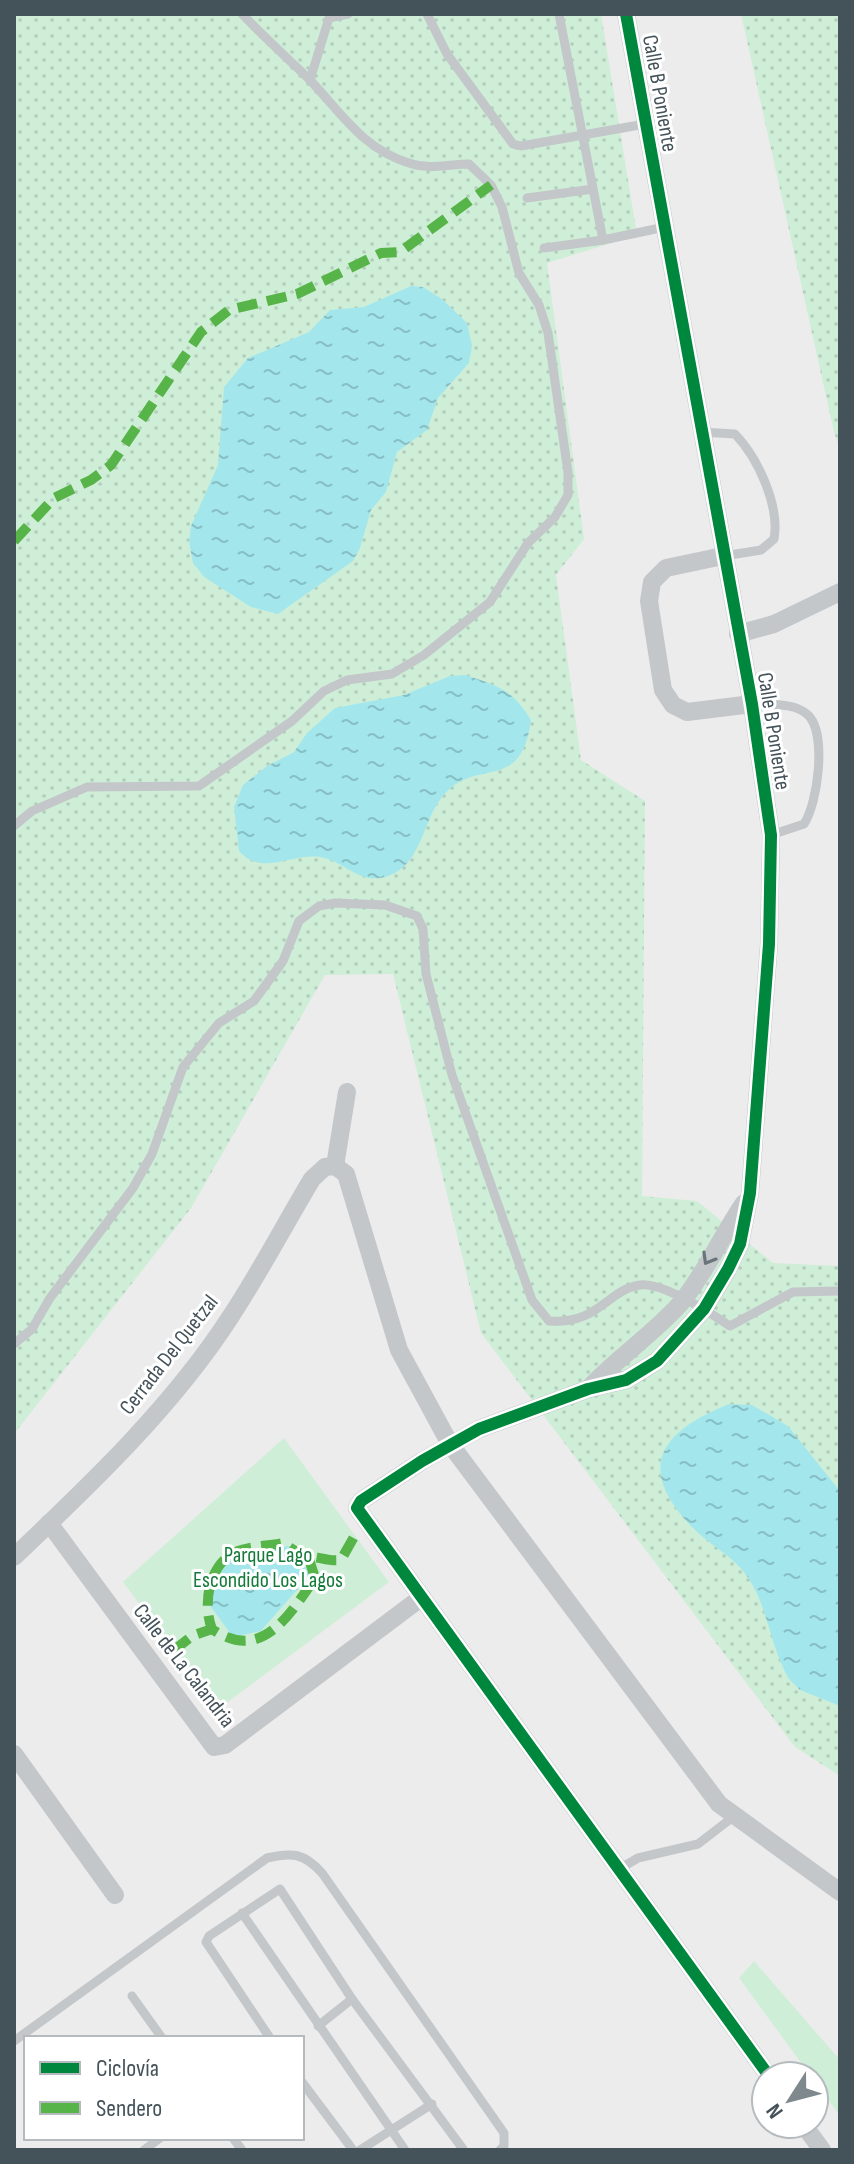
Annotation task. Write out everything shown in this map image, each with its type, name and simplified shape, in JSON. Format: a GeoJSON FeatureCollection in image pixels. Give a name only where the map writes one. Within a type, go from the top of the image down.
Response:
{"type":"FeatureCollection","features":[{"type":"Feature","properties":{"kind":"street","name":"Calle B Poniente"},"geometry":{"type":"LineString","coordinates":[[588,1389],[626,1380],[657,1361],[704,1309],[740,1244],[750,1193],[769,944],[771,835],[752,704],[626,14]]}},
{"type":"Feature","properties":{"kind":"street"},"geometry":{"type":"LineString","coordinates":[[723,556],[666,568],[652,582],[649,601],[663,690],[673,705],[687,712],[752,704]]}},
{"type":"Feature","properties":{"kind":"street"},"geometry":{"type":"LineString","coordinates":[[738,634],[774,624],[840,592]]}},
{"type":"Feature","properties":{"kind":"street"},"geometry":{"type":"LineString","coordinates":[[347,1092],[335,1166],[346,1174],[399,1350],[450,1444],[719,1804],[840,1892]]}},
{"type":"Feature","properties":{"kind":"street","name":"Cerrada Del Quetzal"},"geometry":{"type":"LineString","coordinates":[[14,1557],[149,1420],[190,1371],[231,1317],[312,1179],[325,1167],[335,1166]]}},
{"type":"Feature","properties":{"kind":"street","name":"Calle B Poniente"},"geometry":{"type":"LineString","coordinates":[[588,1389],[613,1362],[664,1321],[683,1300],[750,1193]]}},
{"type":"Feature","properties":{"kind":"street"},"geometry":{"type":"LineString","coordinates":[[588,1389],[450,1444],[357,1505],[757,2060]]}},
{"type":"Feature","properties":{"kind":"street","name":"Calle de La Calandria"},"geometry":{"type":"LineString","coordinates":[[49,1523],[214,1747],[225,1745],[422,1597]]}},
{"type":"Feature","properties":{"kind":"street"},"geometry":{"type":"LineString","coordinates":[[14,1754],[115,1895]]}},
{"type":"Feature","properties":{"kind":"lane"},"geometry":{"type":"LineString","coordinates":[[14,826],[32,811],[87,787],[199,786],[292,721],[324,691],[347,680],[392,674],[424,655],[490,602],[528,543],[555,517],[568,495],[565,446],[548,333],[539,305],[519,273],[502,207],[491,185],[469,164],[430,168],[408,163],[376,148],[356,134],[310,80],[242,14]]}},
{"type":"Feature","properties":{"kind":"lane"},"geometry":{"type":"LineString","coordinates":[[310,80],[329,18],[348,14]]}},
{"type":"Feature","properties":{"kind":"lane"},"geometry":{"type":"LineString","coordinates":[[427,14],[447,54],[513,144],[521,146],[645,124]]}},
{"type":"Feature","properties":{"kind":"lane"},"geometry":{"type":"LineString","coordinates":[[559,14],[603,240]]}},
{"type":"Feature","properties":{"kind":"lane"},"geometry":{"type":"LineString","coordinates":[[527,198],[593,189]]}},
{"type":"Feature","properties":{"kind":"lane"},"geometry":{"type":"LineString","coordinates":[[544,248],[665,227]]}},
{"type":"Feature","properties":{"kind":"lane"},"geometry":{"type":"LineString","coordinates":[[701,432],[735,434],[751,451],[777,524],[774,539],[761,550],[723,556]]}},
{"type":"Feature","properties":{"kind":"lane"},"geometry":{"type":"LineString","coordinates":[[752,704],[800,709],[809,716],[818,731],[815,804],[804,824],[771,835]]}},
{"type":"Feature","properties":{"kind":"lane"},"geometry":{"type":"LineString","coordinates":[[14,1344],[32,1329],[50,1298],[133,1188],[152,1154],[183,1067],[219,1023],[254,1001],[283,961],[299,921],[319,906],[335,903],[385,905],[417,916],[423,929],[426,974],[452,1075],[532,1300],[549,1321],[567,1323],[592,1313],[638,1285],[653,1285],[704,1309],[730,1326],[793,1292],[840,1291]]}},
{"type":"Feature","properties":{"kind":"lane"},"geometry":{"type":"LineString","coordinates":[[619,1869],[638,1858],[698,1844],[733,1817]]}},
{"type":"Feature","properties":{"kind":"lane"},"geometry":{"type":"LineString","coordinates":[[14,2041],[267,1858],[291,1853],[309,1859],[322,1873],[368,1938],[504,2133],[504,2146],[500,2150]]}},
{"type":"Feature","properties":{"kind":"lane"},"geometry":{"type":"LineString","coordinates":[[269,2036],[206,1942],[242,1913],[280,1889],[352,1999],[432,2104],[462,2150]]}},
{"type":"Feature","properties":{"kind":"lane"},"geometry":{"type":"LineString","coordinates":[[242,1913],[405,2150]]}},
{"type":"Feature","properties":{"kind":"lane"},"geometry":{"type":"LineString","coordinates":[[132,1996],[161,2036]]}},
{"type":"Feature","properties":{"kind":"lane"},"geometry":{"type":"LineString","coordinates":[[318,2026],[352,1999]]}},
{"type":"Feature","properties":{"kind":"lane"},"geometry":{"type":"LineString","coordinates":[[304,2085],[353,2150]]}},
{"type":"Feature","properties":{"kind":"lane"},"geometry":{"type":"LineString","coordinates":[[360,2150],[432,2104]]}},
{"type":"Feature","properties":{"kind":"green space"},"geometry":{"type":"Polygon","coordinates":[[[14,14],[601,14],[637,235],[547,263],[584,539],[556,575],[581,760],[645,801],[642,1196],[697,1201],[773,1263],[840,1266],[840,1776],[795,1747],[481,1333],[393,974],[325,975],[191,1208],[14,1434],[14,14]]]}},
{"type":"Feature","properties":{"kind":"green space"},"geometry":{"type":"Polygon","coordinates":[[[741,14],[840,14],[840,449],[834,432],[741,14]]]}},
{"type":"Feature","properties":{"kind":"green space","name":"Parque Lago Escondido Los Lagos"},"geometry":{"type":"Polygon","coordinates":[[[284,1438],[389,1582],[217,1710],[123,1582],[284,1438]]]}},
{"type":"Feature","properties":{"kind":"green space"},"geometry":{"type":"Polygon","coordinates":[[[754,1961],[840,2060],[840,2116],[830,2102],[830,2060],[799,2060],[739,1978],[754,1961]]]}},
{"type":"Feature","properties":{"kind":"water"},"geometry":{"type":"Polygon","coordinates":[[[411,286],[423,287],[442,299],[467,323],[472,346],[469,363],[438,398],[427,430],[397,452],[386,492],[371,510],[353,561],[278,614],[251,607],[204,577],[193,563],[189,542],[191,526],[218,465],[224,387],[248,358],[309,332],[330,310],[364,307],[411,286]]]}},
{"type":"Feature","properties":{"kind":"water"},"geometry":{"type":"Polygon","coordinates":[[[466,675],[496,686],[518,702],[531,720],[526,743],[518,758],[507,767],[469,778],[442,797],[415,852],[399,870],[388,876],[369,878],[320,857],[267,863],[248,859],[239,851],[234,807],[243,785],[267,766],[294,752],[307,733],[335,708],[404,695],[450,676],[466,675]]]}},
{"type":"Feature","properties":{"kind":"water"},"geometry":{"type":"Polygon","coordinates":[[[729,1404],[752,1405],[788,1426],[840,1491],[840,1706],[800,1690],[789,1679],[751,1583],[737,1565],[691,1526],[663,1485],[660,1468],[664,1453],[673,1439],[687,1426],[729,1404]]]}},
{"type":"Feature","properties":{"kind":"water"},"geometry":{"type":"Polygon","coordinates":[[[293,1546],[310,1575],[261,1631],[233,1637],[208,1603],[221,1573],[237,1556],[261,1549],[293,1546]]]}},
{"type":"Feature","properties":{"kind":"marked path"},"geometry":{"type":"LineString","coordinates":[[14,541],[54,498],[91,480],[111,465],[201,332],[229,310],[297,294],[381,253],[400,252],[491,185]]}},
{"type":"Feature","properties":{"kind":"marked path"},"geometry":{"type":"LineString","coordinates":[[308,1556],[315,1578],[295,1607],[272,1630],[259,1638],[245,1641],[229,1638],[212,1629],[208,1608],[210,1585],[220,1564],[228,1556],[243,1549],[283,1543],[304,1557],[308,1557],[313,1557],[331,1560],[341,1560],[355,1535]]}},
{"type":"Feature","properties":{"kind":"marked path"},"geometry":{"type":"LineString","coordinates":[[173,1651],[192,1636],[212,1629]]}},
{"type":"Feature","properties":{"kind":"cycle path"},"geometry":{"type":"LineString","coordinates":[[626,14],[752,704],[771,835],[769,944],[750,1193],[740,1244],[728,1269],[704,1309],[657,1361],[626,1380],[588,1389],[479,1429],[422,1461],[361,1501],[357,1508],[757,2060]]}}]}
